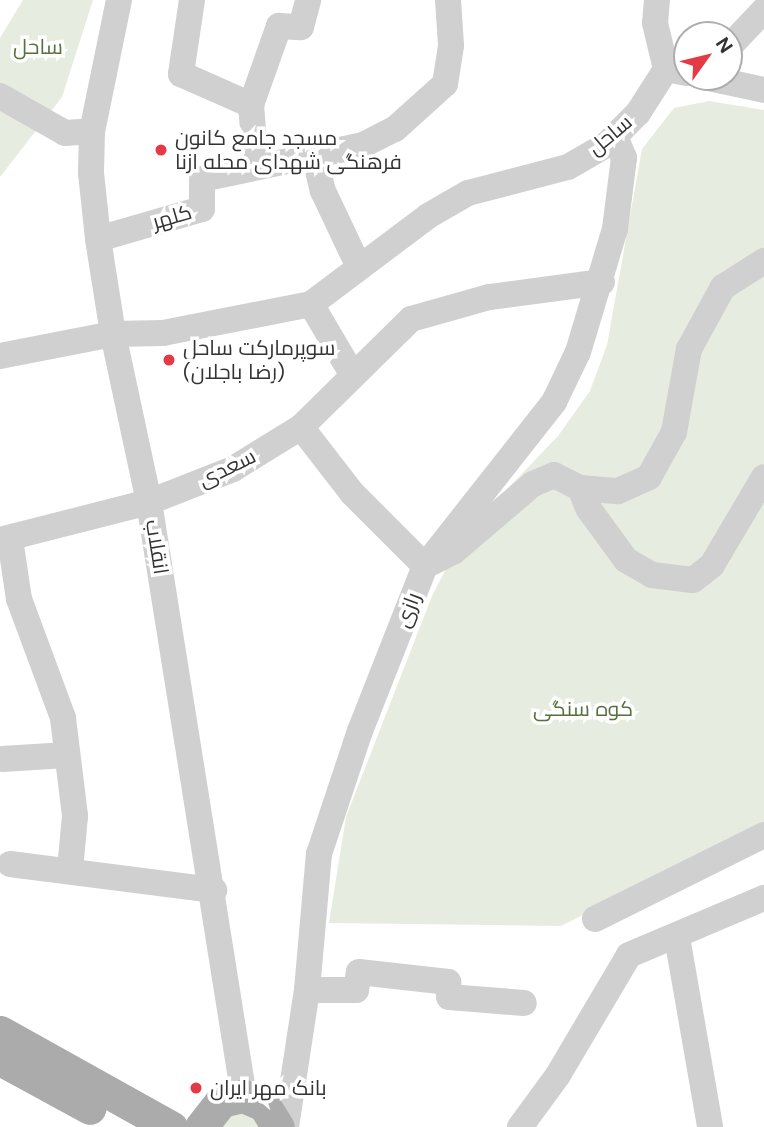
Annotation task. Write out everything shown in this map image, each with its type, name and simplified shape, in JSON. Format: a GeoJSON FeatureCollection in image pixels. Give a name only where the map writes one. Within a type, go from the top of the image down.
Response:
{"type":"FeatureCollection","features":[{"type":"Feature","properties":{"kind":"main road"},"geometry":{"type":"LineString","coordinates":[[0,1032],[171,1127]]}},
{"type":"Feature","properties":{"kind":"main road"},"geometry":{"type":"LineString","coordinates":[[0,1059],[125,1127]]}},
{"type":"Feature","properties":{"kind":"main road"},"geometry":{"type":"LineString","coordinates":[[201,1127],[212,1107],[232,1097],[244,1097],[264,1105],[278,1127]]}},
{"type":"Feature","properties":{"kind":"street","name":"انقلاب"},"geometry":{"type":"LineString","coordinates":[[119,0],[92,131],[91,173],[98,239],[113,334],[149,502],[214,890],[244,1097]]}},
{"type":"Feature","properties":{"kind":"street"},"geometry":{"type":"LineString","coordinates":[[192,0],[181,74],[251,105]]}},
{"type":"Feature","properties":{"kind":"street"},"geometry":{"type":"LineString","coordinates":[[256,167],[251,105],[279,26],[302,27],[308,0]]}},
{"type":"Feature","properties":{"kind":"street","name":"کلهر"},"geometry":{"type":"LineString","coordinates":[[98,239],[202,209],[202,179],[314,153],[363,145],[394,129],[445,84],[451,45],[448,0]]}},
{"type":"Feature","properties":{"kind":"street"},"geometry":{"type":"LineString","coordinates":[[657,0],[655,23],[673,46]]}},
{"type":"Feature","properties":{"kind":"street"},"geometry":{"type":"LineString","coordinates":[[743,32],[764,10]]}},
{"type":"Feature","properties":{"kind":"street"},"geometry":{"type":"LineString","coordinates":[[743,85],[764,90]]}},
{"type":"Feature","properties":{"kind":"street","name":"ساحل"},"geometry":{"type":"LineString","coordinates":[[0,356],[113,334],[163,333],[311,304],[359,267],[468,192],[568,167],[615,136],[638,113],[673,90]]}},
{"type":"Feature","properties":{"kind":"street"},"geometry":{"type":"LineString","coordinates":[[0,96],[65,133],[92,131]]}},
{"type":"Feature","properties":{"kind":"street","name":"رازی"},"geometry":{"type":"LineString","coordinates":[[286,1127],[307,990],[319,854],[360,732],[425,566],[555,402],[602,282],[622,186],[624,158],[615,136]]}},
{"type":"Feature","properties":{"kind":"street"},"geometry":{"type":"LineString","coordinates":[[314,153],[323,191],[359,267]]}},
{"type":"Feature","properties":{"kind":"street"},"geometry":{"type":"LineString","coordinates":[[301,426],[352,493],[425,566],[453,552],[533,484],[554,475],[580,488],[618,491],[649,477],[674,432],[689,349],[723,288],[764,261]]}},
{"type":"Feature","properties":{"kind":"street","name":"سعدی"},"geometry":{"type":"LineString","coordinates":[[5,540],[149,502],[233,469],[301,426],[411,319],[489,297],[602,282]]}},
{"type":"Feature","properties":{"kind":"street"},"geometry":{"type":"LineString","coordinates":[[311,304],[352,374]]}},
{"type":"Feature","properties":{"kind":"street"},"geometry":{"type":"LineString","coordinates":[[580,488],[588,508],[626,560],[652,575],[692,580],[712,565],[764,477]]}},
{"type":"Feature","properties":{"kind":"street"},"geometry":{"type":"LineString","coordinates":[[5,540],[19,599],[63,718],[75,816],[70,870]]}},
{"type":"Feature","properties":{"kind":"street"},"geometry":{"type":"LineString","coordinates":[[2,759],[67,755]]}},
{"type":"Feature","properties":{"kind":"street"},"geometry":{"type":"LineString","coordinates":[[595,919],[764,835]]}},
{"type":"Feature","properties":{"kind":"street"},"geometry":{"type":"LineString","coordinates":[[10,864],[70,870],[192,891],[214,890]]}},
{"type":"Feature","properties":{"kind":"street"},"geometry":{"type":"LineString","coordinates":[[520,1127],[558,1075],[629,955],[764,898]]}},
{"type":"Feature","properties":{"kind":"street"},"geometry":{"type":"LineString","coordinates":[[677,937],[710,1127]]}},
{"type":"Feature","properties":{"kind":"street"},"geometry":{"type":"LineString","coordinates":[[307,990],[356,990],[359,972],[448,982],[449,998],[524,1003]]}},
{"type":"Feature","properties":{"kind":"green space","name":"ساحل"},"geometry":{"type":"Polygon","coordinates":[[[23,0],[93,0],[62,97],[0,177],[0,38],[23,0]]]}},
{"type":"Feature","properties":{"kind":"green space","name":"کوه سنگی"},"geometry":{"type":"Polygon","coordinates":[[[709,101],[764,110],[764,824],[561,926],[329,923],[346,817],[432,596],[464,534],[558,436],[590,391],[607,345],[642,149],[674,108],[709,101]]]}},
{"type":"Feature","properties":{"kind":"green space"},"geometry":{"type":"Polygon","coordinates":[[[233,1106],[268,1127],[211,1127],[233,1106]]]}},
{"type":"Feature","properties":{"kind":"place","name":"مسجد جامع کانون فرهنگی شهدای محله ازنا"},"geometry":{"type":"Point","coordinates":[161,150]}},
{"type":"Feature","properties":{"kind":"place","name":"سوپرمارکت ساحل (رضا باجلان)"},"geometry":{"type":"Point","coordinates":[169,360]}},
{"type":"Feature","properties":{"kind":"place","name":"بانک مهر ایران"},"geometry":{"type":"Point","coordinates":[196,1088]}}]}
